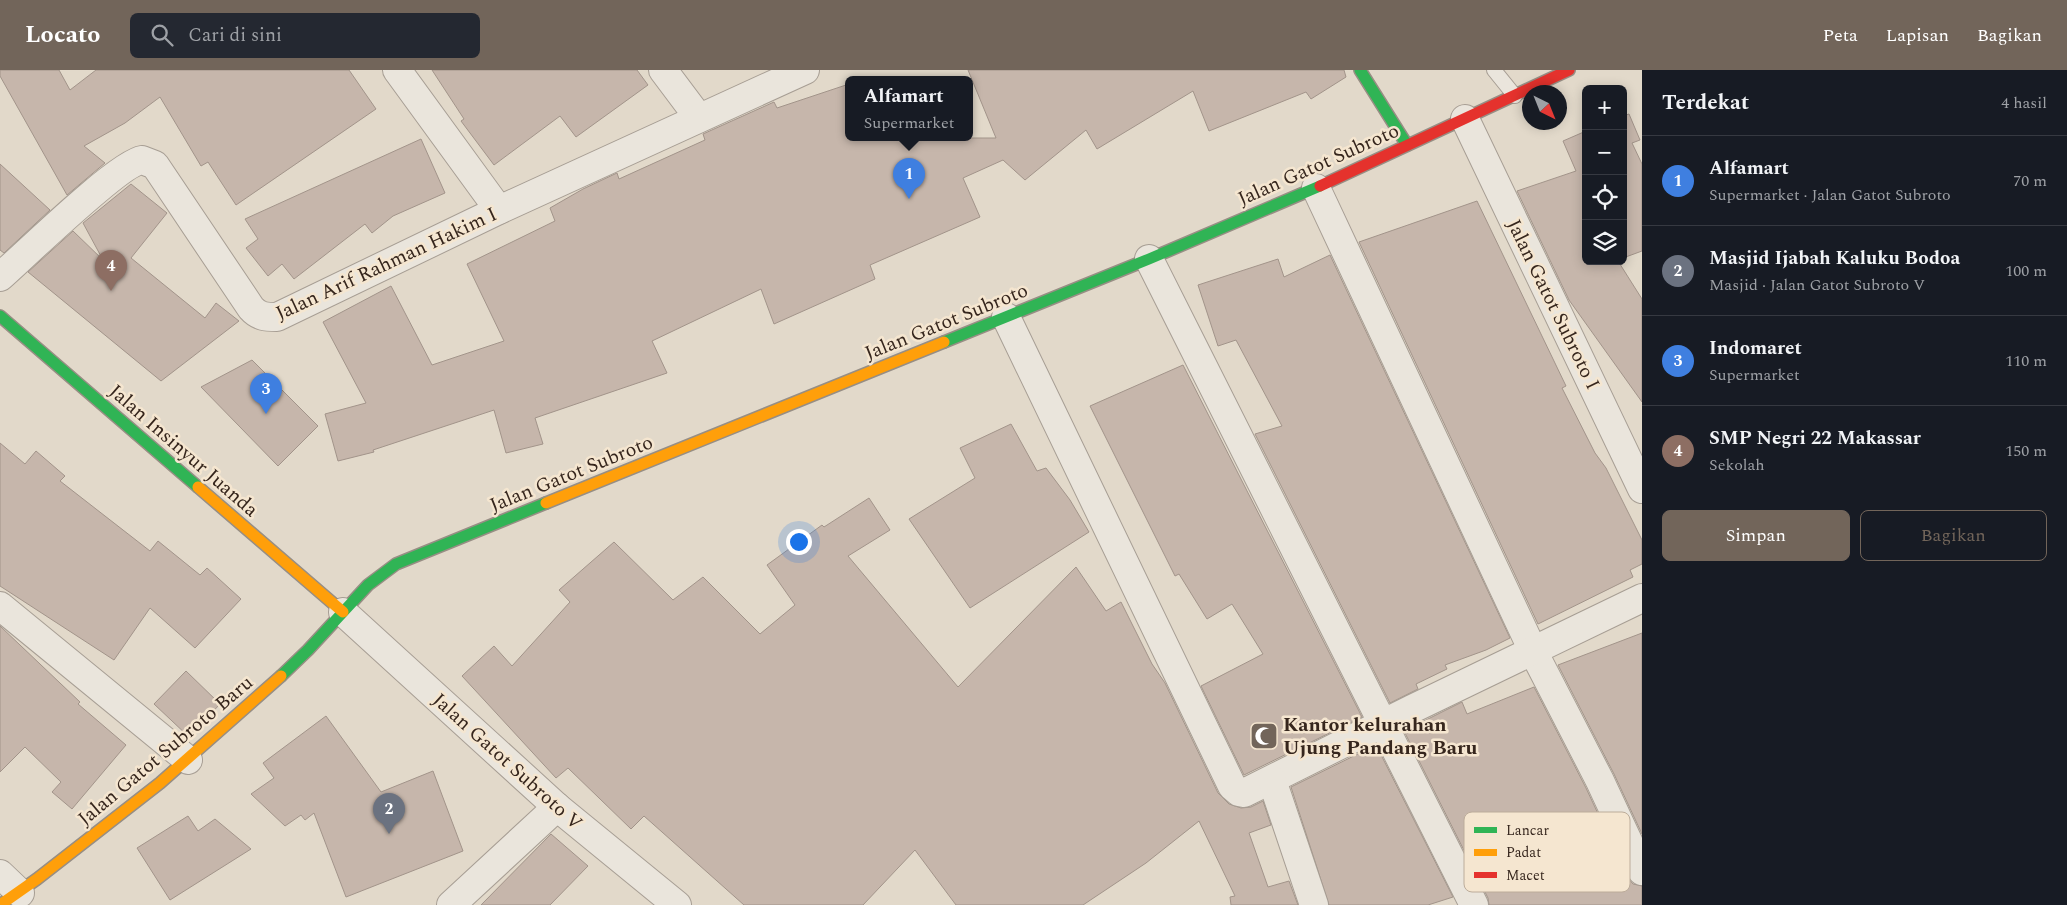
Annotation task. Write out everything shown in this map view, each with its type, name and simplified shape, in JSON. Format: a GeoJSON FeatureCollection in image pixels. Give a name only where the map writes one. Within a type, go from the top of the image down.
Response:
{"type":"FeatureCollection","features":[{"type":"Feature","properties":{"kind":"street"},"geometry":{"type":"LineString","coordinates":[[397,70],[499,210]]}},
{"type":"Feature","properties":{"kind":"street"},"geometry":{"type":"LineString","coordinates":[[663,70],[699,118]]}},
{"type":"Feature","properties":{"kind":"street","name":"Jalan Arif Rahman Hakim I"},"geometry":{"type":"LineString","coordinates":[[0,277],[104,184],[130,164],[142,160],[155,165],[251,308],[259,315],[266,317],[284,314],[499,210],[805,70]]}},
{"type":"Feature","properties":{"kind":"street"},"geometry":{"type":"LineString","coordinates":[[1360,70],[1407,145]]}},
{"type":"Feature","properties":{"kind":"street","name":"Jalan Gatot Subroto"},"geometry":{"type":"LineString","coordinates":[[343,612],[381,573],[396,564],[1149,259],[1316,188],[1569,70]]}},
{"type":"Feature","properties":{"kind":"street","name":"Jalan Gatot Subroto I"},"geometry":{"type":"LineString","coordinates":[[1465,119],[1642,489]]}},
{"type":"Feature","properties":{"kind":"street"},"geometry":{"type":"LineString","coordinates":[[1316,188],[1533,651],[1614,812]]}},
{"type":"Feature","properties":{"kind":"street"},"geometry":{"type":"LineString","coordinates":[[1149,259],[1464,885]]}},
{"type":"Feature","properties":{"kind":"street","name":"Jalan Insinyur Juanda"},"geometry":{"type":"LineString","coordinates":[[0,317],[343,612]]}},
{"type":"Feature","properties":{"kind":"street"},"geometry":{"type":"LineString","coordinates":[[1006,317],[1233,788],[1244,793],[1642,598]]}},
{"type":"Feature","properties":{"kind":"street"},"geometry":{"type":"LineString","coordinates":[[0,606],[188,760]]}},
{"type":"Feature","properties":{"kind":"street","name":"Jalan Gatot Subroto Baru"},"geometry":{"type":"LineString","coordinates":[[10,899],[116,820],[188,760],[301,657],[343,612]]}},
{"type":"Feature","properties":{"kind":"street","name":"Jalan Gatot Subroto V"},"geometry":{"type":"LineString","coordinates":[[343,612],[557,807],[677,905]]}},
{"type":"Feature","properties":{"kind":"street"},"geometry":{"type":"LineString","coordinates":[[1272,780],[1314,905]]}},
{"type":"Feature","properties":{"kind":"street"},"geometry":{"type":"LineString","coordinates":[[451,905],[557,807]]}},
{"type":"Feature","properties":{"kind":"street"},"geometry":{"type":"LineString","coordinates":[[1630,845],[1642,871]]}},
{"type":"Feature","properties":{"kind":"street"},"geometry":{"type":"LineString","coordinates":[[0,874],[10,899]]}},
{"type":"Feature","properties":{"kind":"street"},"geometry":{"type":"LineString","coordinates":[[1467,892],[1474,905]]}},
{"type":"Feature","properties":{"kind":"lane"},"geometry":{"type":"LineString","coordinates":[[1494,70],[1515,96]]}},
{"type":"Feature","properties":{"kind":"building"},"geometry":{"type":"Polygon","coordinates":[[[0,70],[59,70],[70,90],[96,70],[349,70],[376,109],[236,205],[208,162],[201,166],[160,97],[125,123],[84,146],[105,163],[67,195],[0,76],[0,70]]]}},
{"type":"Feature","properties":{"kind":"building"},"geometry":{"type":"Polygon","coordinates":[[[432,70],[637,70],[648,85],[576,137],[560,116],[494,165],[461,121],[464,119],[432,70]]]}},
{"type":"Feature","properties":{"kind":"building"},"geometry":{"type":"Polygon","coordinates":[[[968,70],[1344,70],[1346,77],[1311,99],[1306,92],[1209,131],[1193,91],[1097,149],[1086,130],[1025,180],[1003,160],[963,178],[980,217],[870,265],[875,279],[774,324],[761,289],[652,341],[667,373],[535,418],[543,444],[506,453],[494,410],[373,450],[374,452],[338,461],[325,414],[366,403],[323,322],[391,286],[432,365],[504,341],[467,264],[555,221],[550,208],[583,189],[617,173],[619,179],[705,140],[703,134],[774,102],[777,108],[845,85],[845,141],[973,141],[973,138],[996,138],[973,82],[973,76],[970,76],[968,70]]]}},
{"type":"Feature","properties":{"kind":"building"},"geometry":{"type":"Polygon","coordinates":[[[1629,114],[1640,140],[1632,143],[1642,164],[1642,251],[1627,257],[1627,130],[1627,115],[1629,114]]]}},
{"type":"Feature","properties":{"kind":"building"},"geometry":{"type":"Polygon","coordinates":[[[1582,133],[1582,265],[1621,265],[1642,299],[1642,402],[1569,300],[1517,191],[1576,171],[1563,141],[1582,133]]]}},
{"type":"Feature","properties":{"kind":"building"},"geometry":{"type":"Polygon","coordinates":[[[421,139],[445,193],[393,216],[372,233],[365,224],[294,279],[282,264],[268,276],[246,248],[258,239],[245,219],[421,139]]]}},
{"type":"Feature","properties":{"kind":"building"},"geometry":{"type":"Polygon","coordinates":[[[0,164],[50,210],[4,253],[0,250],[0,164]]]}},
{"type":"Feature","properties":{"kind":"building"},"geometry":{"type":"Polygon","coordinates":[[[131,184],[167,213],[131,258],[205,318],[216,303],[239,321],[161,381],[28,272],[73,231],[103,260],[83,223],[131,184]]]}},
{"type":"Feature","properties":{"kind":"building"},"geometry":{"type":"Polygon","coordinates":[[[1477,201],[1566,386],[1562,388],[1595,453],[1606,468],[1642,540],[1642,564],[1630,570],[1633,577],[1538,624],[1359,242],[1477,201]]]}},
{"type":"Feature","properties":{"kind":"building"},"geometry":{"type":"Polygon","coordinates":[[[1330,255],[1510,638],[1486,650],[1445,665],[1447,669],[1416,684],[1418,689],[1390,703],[1255,434],[1282,426],[1236,340],[1218,346],[1198,285],[1278,259],[1284,277],[1330,255]]]}},
{"type":"Feature","properties":{"kind":"building"},"geometry":{"type":"Polygon","coordinates":[[[252,360],[318,426],[278,466],[201,387],[252,360]]]}},
{"type":"Feature","properties":{"kind":"building"},"geometry":{"type":"Polygon","coordinates":[[[1183,365],[1362,717],[1244,775],[1201,686],[1263,654],[1232,604],[1207,619],[1179,574],[1175,576],[1090,406],[1183,365]]]}},
{"type":"Feature","properties":{"kind":"building"},"geometry":{"type":"Polygon","coordinates":[[[1011,424],[1037,471],[1046,468],[1070,500],[1089,532],[970,608],[909,519],[975,478],[960,448],[1011,424]]]}},
{"type":"Feature","properties":{"kind":"building"},"geometry":{"type":"Polygon","coordinates":[[[0,443],[25,464],[36,451],[65,476],[60,481],[150,551],[158,541],[200,575],[207,568],[241,599],[195,648],[150,608],[114,660],[0,586],[0,443]]]}},
{"type":"Feature","properties":{"kind":"building"},"geometry":{"type":"Polygon","coordinates":[[[869,498],[890,530],[848,556],[958,687],[1076,567],[1106,611],[1121,602],[1152,664],[1165,683],[1218,793],[1229,804],[1241,808],[1251,807],[1263,801],[1271,825],[1249,833],[1268,887],[1289,881],[1298,905],[1231,905],[1230,897],[1235,896],[1199,821],[1146,863],[1083,905],[956,905],[915,850],[863,905],[744,905],[644,816],[631,829],[568,768],[556,778],[462,676],[494,646],[512,666],[570,602],[559,590],[614,542],[673,600],[703,577],[760,634],[795,605],[767,565],[822,525],[824,527],[869,498]]]}},
{"type":"Feature","properties":{"kind":"building"},"geometry":{"type":"Polygon","coordinates":[[[0,626],[80,702],[78,704],[126,745],[72,809],[52,792],[61,782],[25,747],[0,772],[0,626]]]}},
{"type":"Feature","properties":{"kind":"building"},"geometry":{"type":"Polygon","coordinates":[[[1642,633],[1642,834],[1614,774],[1558,665],[1642,633]]]}},
{"type":"Feature","properties":{"kind":"building"},"geometry":{"type":"Polygon","coordinates":[[[186,671],[220,704],[189,737],[154,704],[186,671]]]}},
{"type":"Feature","properties":{"kind":"building"},"geometry":{"type":"Polygon","coordinates":[[[1534,687],[1597,812],[1464,812],[1464,850],[1404,731],[1462,702],[1467,714],[1534,687]]]}},
{"type":"Feature","properties":{"kind":"building"},"geometry":{"type":"Polygon","coordinates":[[[326,716],[381,792],[433,771],[463,851],[346,897],[314,813],[305,820],[301,815],[285,826],[251,794],[274,778],[263,763],[326,716]]]}},
{"type":"Feature","properties":{"kind":"building"},"geometry":{"type":"Polygon","coordinates":[[[1376,745],[1453,897],[1428,905],[1329,905],[1291,787],[1376,745]]]}},
{"type":"Feature","properties":{"kind":"building"},"geometry":{"type":"Polygon","coordinates":[[[188,816],[198,831],[215,819],[251,849],[170,900],[137,848],[188,816]]]}},
{"type":"Feature","properties":{"kind":"building"},"geometry":{"type":"Polygon","coordinates":[[[551,834],[588,866],[550,905],[481,905],[551,834]]]}},
{"type":"Feature","properties":{"kind":"building"},"geometry":{"type":"Polygon","coordinates":[[[1630,880],[1633,884],[1642,886],[1642,905],[1489,905],[1485,892],[1630,892],[1630,880]]]}},
{"type":"Feature","properties":{"kind":"traffic: fast"},"geometry":{"type":"LineString","coordinates":[[1360,70],[1407,145]]}},
{"type":"Feature","properties":{"kind":"traffic: fast"},"geometry":{"type":"LineString","coordinates":[[944,342],[1149,259],[1320,186]]}},
{"type":"Feature","properties":{"kind":"traffic: fast"},"geometry":{"type":"LineString","coordinates":[[0,316],[198,487]]}},
{"type":"Feature","properties":{"kind":"traffic: fast"},"geometry":{"type":"LineString","coordinates":[[281,676],[308,650],[368,585],[396,564],[546,503]]}},
{"type":"Feature","properties":{"kind":"traffic: slow"},"geometry":{"type":"LineString","coordinates":[[546,503],[944,342]]}},
{"type":"Feature","properties":{"kind":"traffic: slow"},"geometry":{"type":"LineString","coordinates":[[198,487],[343,612]]}},
{"type":"Feature","properties":{"kind":"traffic: slow"},"geometry":{"type":"LineString","coordinates":[[0,905],[37,879],[160,783],[281,676]]}},
{"type":"Feature","properties":{"kind":"traffic: jam"},"geometry":{"type":"LineString","coordinates":[[1320,186],[1569,70]]}},
{"type":"Feature","properties":{"kind":"place","name":"Alfamart"},"geometry":{"type":"Point","coordinates":[909,199]}},
{"type":"Feature","properties":{"kind":"place","name":"SMP Negri 22 Makassar"},"geometry":{"type":"Point","coordinates":[111,291]}},
{"type":"Feature","properties":{"kind":"place","name":"Indomaret"},"geometry":{"type":"Point","coordinates":[266,414]}},
{"type":"Feature","properties":{"kind":"place","name":"Kantor kelurahan Ujung Pandang Baru"},"geometry":{"type":"Point","coordinates":[1264,736]}},
{"type":"Feature","properties":{"kind":"place","name":"Masjid Ijabah Kaluku Bodoa"},"geometry":{"type":"Point","coordinates":[389,834]}}]}
